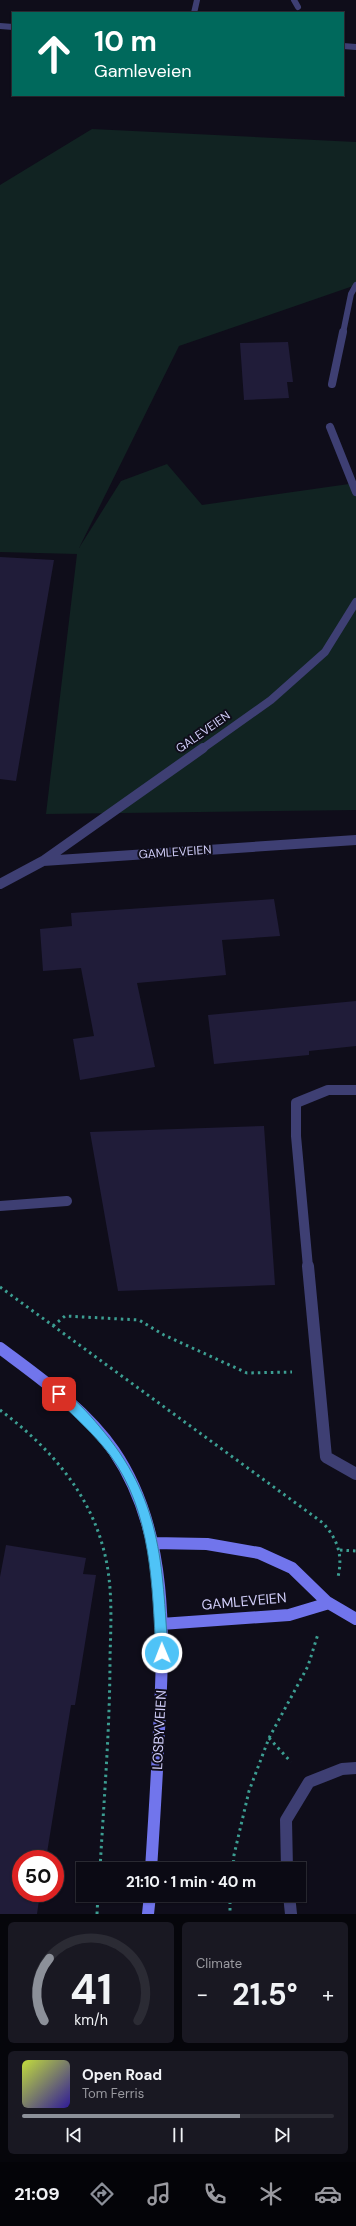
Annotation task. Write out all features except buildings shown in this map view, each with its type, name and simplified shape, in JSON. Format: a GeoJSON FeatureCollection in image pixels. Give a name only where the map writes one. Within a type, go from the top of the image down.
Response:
{"type":"FeatureCollection","features":[{"type":"Feature","properties":{"kind":"main road"},"geometry":{"type":"LineString","coordinates":[[0,1348],[59,1394],[89,1422],[114,1452],[133,1483],[145,1514],[153,1543],[203,1542],[240,1547],[266,1555],[293,1569],[328,1603],[356,1620]]}},
{"type":"Feature","properties":{"kind":"main road","name":"LOSBYVEIEN"},"geometry":{"type":"LineString","coordinates":[[151,1862],[162,1675],[162,1624],[153,1543]]}},
{"type":"Feature","properties":{"kind":"main road","name":"GAMLEVEIEN"},"geometry":{"type":"LineString","coordinates":[[162,1624],[289,1615],[328,1603]]}},
{"type":"Feature","properties":{"kind":"main road"},"geometry":{"type":"LineString","coordinates":[[148,1914],[149,1902]]}},
{"type":"Feature","properties":{"kind":"street"},"geometry":{"type":"LineString","coordinates":[[194,12],[197,0]]}},
{"type":"Feature","properties":{"kind":"street"},"geometry":{"type":"LineString","coordinates":[[294,0],[298,7]]}},
{"type":"Feature","properties":{"kind":"street"},"geometry":{"type":"LineString","coordinates":[[0,26],[12,27]]}},
{"type":"Feature","properties":{"kind":"street"},"geometry":{"type":"LineString","coordinates":[[344,46],[356,47]]}},
{"type":"Feature","properties":{"kind":"street"},"geometry":{"type":"LineString","coordinates":[[332,384],[351,294],[356,285]]}},
{"type":"Feature","properties":{"kind":"street"},"geometry":{"type":"LineString","coordinates":[[330,427],[356,492]]}},
{"type":"Feature","properties":{"kind":"street","name":"GALEVEIEN"},"geometry":{"type":"LineString","coordinates":[[43,861],[270,700],[326,652],[356,602]]}},
{"type":"Feature","properties":{"kind":"street","name":"GAMLEVEIEN"},"geometry":{"type":"LineString","coordinates":[[0,884],[43,861],[356,840]]}},
{"type":"Feature","properties":{"kind":"street"},"geometry":{"type":"LineString","coordinates":[[356,1090],[328,1090],[296,1103],[296,1136],[326,1457],[356,1474]]}},
{"type":"Feature","properties":{"kind":"street"},"geometry":{"type":"LineString","coordinates":[[0,1206],[67,1201]]}},
{"type":"Feature","properties":{"kind":"street"},"geometry":{"type":"LineString","coordinates":[[287,1862],[286,1820],[309,1782],[342,1769],[356,1768]]}},
{"type":"Feature","properties":{"kind":"street"},"geometry":{"type":"LineString","coordinates":[[290,1902],[291,1914]]}},
{"type":"Feature","properties":{"kind":"path"},"geometry":{"type":"LineString","coordinates":[[0,1287],[323,1523],[335,1535],[340,1550],[338,1574]]}},
{"type":"Feature","properties":{"kind":"path"},"geometry":{"type":"LineString","coordinates":[[53,1326],[65,1316],[139,1320],[164,1335],[247,1373],[318,1372]]}},
{"type":"Feature","properties":{"kind":"path"},"geometry":{"type":"LineString","coordinates":[[0,1410],[24,1428],[62,1466],[87,1507],[104,1551],[111,1600],[110,1707],[100,1862]]}},
{"type":"Feature","properties":{"kind":"path"},"geometry":{"type":"LineString","coordinates":[[340,1550],[356,1551]]}},
{"type":"Feature","properties":{"kind":"path"},"geometry":{"type":"LineString","coordinates":[[234,1862],[249,1791],[269,1738],[308,1666],[317,1639]]}},
{"type":"Feature","properties":{"kind":"path"},"geometry":{"type":"LineString","coordinates":[[269,1738],[309,1782]]}},
{"type":"Feature","properties":{"kind":"path"},"geometry":{"type":"LineString","coordinates":[[97,1914],[98,1902]]}},
{"type":"Feature","properties":{"kind":"path"},"geometry":{"type":"LineString","coordinates":[[230,1902],[230,1914]]}},
{"type":"Feature","properties":{"kind":"shaded area"},"geometry":{"type":"Polygon","coordinates":[[[92,129],[356,142],[356,285],[179,346],[79,548],[121,481],[167,464],[202,505],[356,483],[356,810],[46,814],[77,554],[0,552],[0,185],[92,129]]]}},
{"type":"Feature","properties":{"kind":"route"},"geometry":{"type":"LineString","coordinates":[[59,1394],[89,1422],[114,1452],[133,1483],[145,1514],[153,1543],[162,1624],[162,1653]]}}]}
